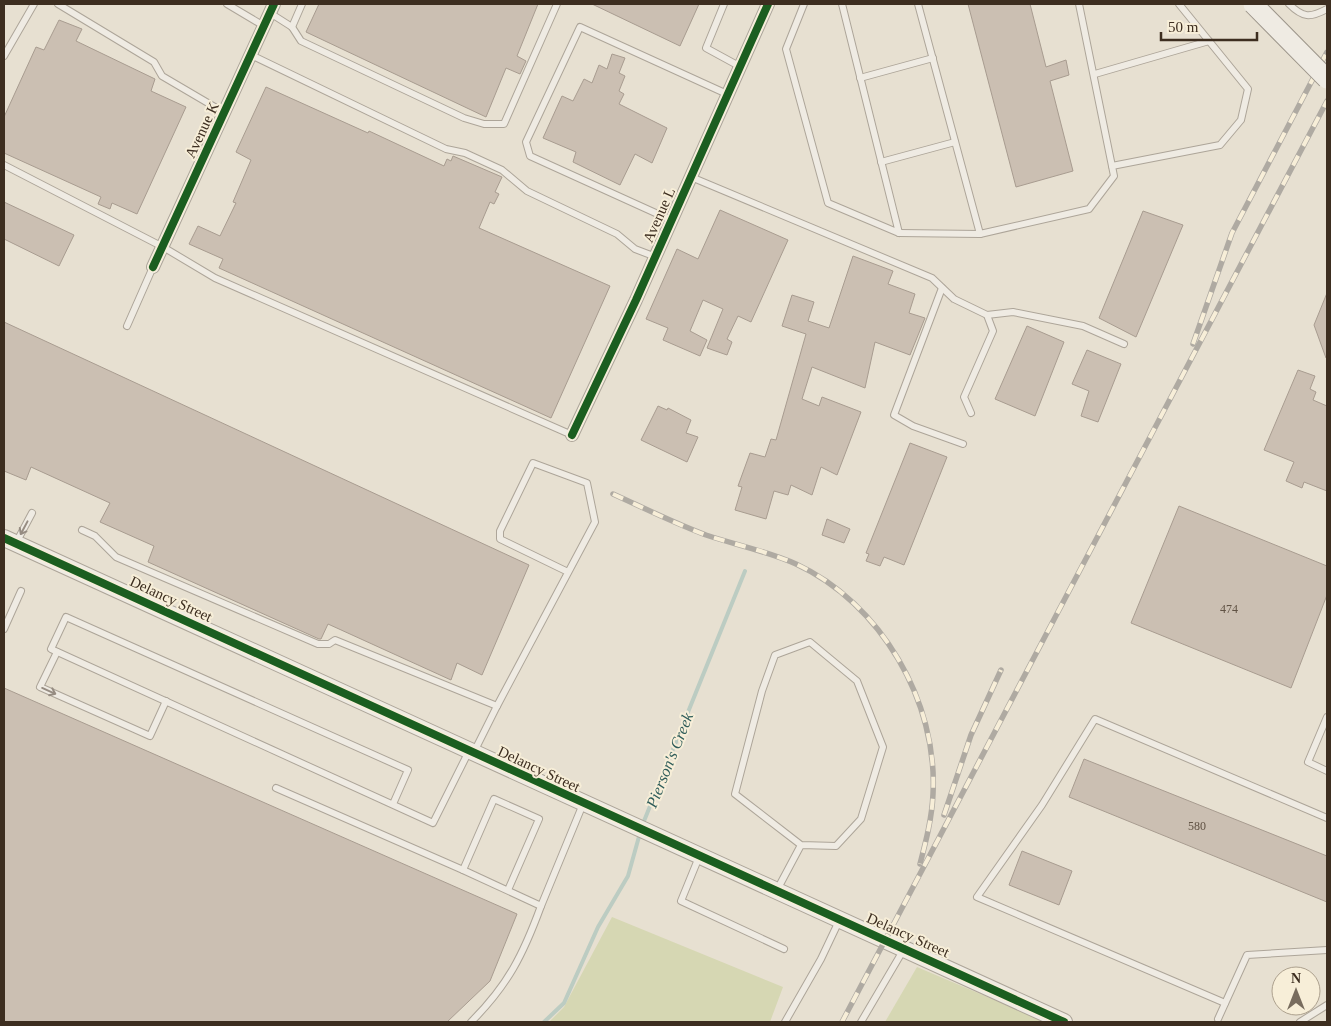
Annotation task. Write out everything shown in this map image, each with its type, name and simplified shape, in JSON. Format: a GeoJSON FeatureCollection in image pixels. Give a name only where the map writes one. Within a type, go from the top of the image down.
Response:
{"type":"FeatureCollection","features":[{"type":"Feature","properties":{"kind":"main road"},"geometry":{"type":"LineString","coordinates":[[1254,4],[1327,79]]}},
{"type":"Feature","properties":{"kind":"street","name":"Avenue L"},"geometry":{"type":"LineString","coordinates":[[572,435],[656,257],[768,4]]}},
{"type":"Feature","properties":{"kind":"street","name":"Avenue K"},"geometry":{"type":"LineString","coordinates":[[153,268],[272,8]]}},
{"type":"Feature","properties":{"kind":"street","name":"Delancy Street"},"geometry":{"type":"LineString","coordinates":[[10,540],[583,804],[1064,1022]]}},
{"type":"Feature","properties":{"kind":"lane"},"geometry":{"type":"LineString","coordinates":[[4,56],[34,4]]}},
{"type":"Feature","properties":{"kind":"lane"},"geometry":{"type":"LineString","coordinates":[[58,4],[154,62],[162,76],[225,113]]}},
{"type":"Feature","properties":{"kind":"lane"},"geometry":{"type":"LineString","coordinates":[[227,4],[264,26]]}},
{"type":"Feature","properties":{"kind":"lane"},"geometry":{"type":"LineString","coordinates":[[292,27],[302,4]]}},
{"type":"Feature","properties":{"kind":"lane"},"geometry":{"type":"LineString","coordinates":[[272,8],[292,27],[301,41],[464,118],[484,124],[504,124],[556,4]]}},
{"type":"Feature","properties":{"kind":"lane"},"geometry":{"type":"LineString","coordinates":[[724,4],[706,48],[740,66]]}},
{"type":"Feature","properties":{"kind":"lane"},"geometry":{"type":"LineString","coordinates":[[804,4],[786,49],[828,203],[899,233],[980,234],[1089,210],[1114,176],[1095,74],[1079,4]]}},
{"type":"Feature","properties":{"kind":"lane"},"geometry":{"type":"LineString","coordinates":[[842,4],[899,233]]}},
{"type":"Feature","properties":{"kind":"lane"},"geometry":{"type":"LineString","coordinates":[[918,4],[980,234]]}},
{"type":"Feature","properties":{"kind":"lane"},"geometry":{"type":"LineString","coordinates":[[1112,166],[1220,145],[1241,120],[1248,90],[1179,4]]}},
{"type":"Feature","properties":{"kind":"lane"},"geometry":{"type":"LineString","coordinates":[[1289,4],[1299,13],[1313,16],[1327,9]]}},
{"type":"Feature","properties":{"kind":"lane"},"geometry":{"type":"LineString","coordinates":[[671,220],[530,156],[526,142],[580,27],[727,94]]}},
{"type":"Feature","properties":{"kind":"lane"},"geometry":{"type":"LineString","coordinates":[[1095,74],[1209,41]]}},
{"type":"Feature","properties":{"kind":"lane"},"geometry":{"type":"LineString","coordinates":[[251,55],[446,149],[465,153],[502,170],[527,191],[617,234],[635,249],[656,257]]}},
{"type":"Feature","properties":{"kind":"lane"},"geometry":{"type":"LineString","coordinates":[[860,78],[933,58]]}},
{"type":"Feature","properties":{"kind":"lane"},"geometry":{"type":"LineString","coordinates":[[881,162],[954,142]]}},
{"type":"Feature","properties":{"kind":"lane"},"geometry":{"type":"LineString","coordinates":[[4,164],[163,247],[215,278],[572,435]]}},
{"type":"Feature","properties":{"kind":"lane"},"geometry":{"type":"LineString","coordinates":[[692,177],[932,278],[954,299],[987,315],[1013,312],[1083,326],[1124,344]]}},
{"type":"Feature","properties":{"kind":"lane","name":"Avenue K"},"geometry":{"type":"LineString","coordinates":[[127,326],[153,268]]}},
{"type":"Feature","properties":{"kind":"lane"},"geometry":{"type":"LineString","coordinates":[[942,288],[894,415],[913,426],[963,444]]}},
{"type":"Feature","properties":{"kind":"lane"},"geometry":{"type":"LineString","coordinates":[[971,413],[964,397],[993,331],[987,315]]}},
{"type":"Feature","properties":{"kind":"lane"},"geometry":{"type":"LineString","coordinates":[[393,804],[408,770],[66,617],[51,649],[433,823],[596,522],[587,483],[533,463],[500,531],[500,539],[568,572]]}},
{"type":"Feature","properties":{"kind":"lane"},"geometry":{"type":"LineString","coordinates":[[10,540],[32,513]]}},
{"type":"Feature","properties":{"kind":"lane"},"geometry":{"type":"LineString","coordinates":[[82,530],[95,536],[116,557],[318,644],[329,644],[335,640],[497,706]]}},
{"type":"Feature","properties":{"kind":"lane"},"geometry":{"type":"LineString","coordinates":[[4,629],[21,591]]}},
{"type":"Feature","properties":{"kind":"lane"},"geometry":{"type":"LineString","coordinates":[[810,642],[856,681],[883,747],[861,819],[836,846],[801,846],[735,794],[762,691],[776,654],[810,642]]}},
{"type":"Feature","properties":{"kind":"lane"},"geometry":{"type":"LineString","coordinates":[[57,652],[40,687],[150,736],[166,701]]}},
{"type":"Feature","properties":{"kind":"lane"},"geometry":{"type":"LineString","coordinates":[[1327,717],[1308,762],[1327,771]]}},
{"type":"Feature","properties":{"kind":"lane"},"geometry":{"type":"LineString","coordinates":[[1226,1003],[977,897],[1042,805],[1095,719],[1327,818]]}},
{"type":"Feature","properties":{"kind":"lane"},"geometry":{"type":"LineString","coordinates":[[276,788],[541,906]]}},
{"type":"Feature","properties":{"kind":"lane"},"geometry":{"type":"LineString","coordinates":[[463,870],[494,799],[539,820],[508,890]]}},
{"type":"Feature","properties":{"kind":"lane"},"geometry":{"type":"LineString","coordinates":[[471,1022],[493,1001],[511,977],[530,936],[583,804]]}},
{"type":"Feature","properties":{"kind":"lane"},"geometry":{"type":"LineString","coordinates":[[776,892],[801,846]]}},
{"type":"Feature","properties":{"kind":"lane"},"geometry":{"type":"LineString","coordinates":[[699,857],[681,901],[784,949]]}},
{"type":"Feature","properties":{"kind":"lane"},"geometry":{"type":"LineString","coordinates":[[785,1022],[821,959],[840,920]]}},
{"type":"Feature","properties":{"kind":"lane"},"geometry":{"type":"LineString","coordinates":[[861,1022],[904,948]]}},
{"type":"Feature","properties":{"kind":"lane"},"geometry":{"type":"LineString","coordinates":[[1218,1021],[1247,955],[1327,950]]}},
{"type":"Feature","properties":{"kind":"lane"},"geometry":{"type":"LineString","coordinates":[[1300,1022],[1327,1005]]}},
{"type":"Feature","properties":{"kind":"green space"},"geometry":{"type":"Polygon","coordinates":[[[612,917],[783,987],[770,1022],[549,1022],[564,1007],[612,917]]]}},
{"type":"Feature","properties":{"kind":"green space"},"geometry":{"type":"Polygon","coordinates":[[[917,967],[1046,1022],[885,1022],[917,967]]]}},
{"type":"Feature","properties":{"kind":"building"},"geometry":{"type":"Polygon","coordinates":[[[319,4],[538,4],[517,56],[526,61],[520,74],[506,68],[486,117],[306,32],[319,4]]]}},
{"type":"Feature","properties":{"kind":"building"},"geometry":{"type":"Polygon","coordinates":[[[592,4],[699,4],[680,46],[592,4]]]}},
{"type":"Feature","properties":{"kind":"building"},"geometry":{"type":"Polygon","coordinates":[[[968,4],[1030,4],[1046,67],[1066,60],[1069,75],[1050,81],[1073,171],[1016,187],[968,4]]]}},
{"type":"Feature","properties":{"kind":"building"},"geometry":{"type":"Polygon","coordinates":[[[59,20],[82,29],[76,41],[155,79],[151,91],[186,107],[137,214],[112,203],[110,209],[98,204],[101,197],[4,153],[4,117],[36,47],[44,50],[59,20]]]}},
{"type":"Feature","properties":{"kind":"building"},"geometry":{"type":"Polygon","coordinates":[[[612,54],[625,58],[619,73],[625,76],[619,91],[624,94],[619,104],[667,128],[652,163],[635,154],[620,185],[573,162],[576,152],[543,138],[562,96],[573,101],[584,79],[592,83],[599,65],[607,69],[612,54]]]}},
{"type":"Feature","properties":{"kind":"building"},"geometry":{"type":"Polygon","coordinates":[[[266,87],[368,133],[369,131],[444,166],[447,159],[451,161],[453,156],[502,177],[495,192],[499,194],[494,204],[490,202],[479,228],[610,286],[551,418],[219,268],[223,259],[189,244],[198,226],[220,236],[236,203],[233,202],[251,160],[236,152],[266,87]]]}},
{"type":"Feature","properties":{"kind":"building"},"geometry":{"type":"Polygon","coordinates":[[[4,202],[74,235],[59,266],[4,239],[4,202]]]}},
{"type":"Feature","properties":{"kind":"building"},"geometry":{"type":"Polygon","coordinates":[[[720,210],[788,240],[751,322],[738,316],[727,339],[732,342],[727,355],[707,348],[723,309],[703,300],[690,331],[707,340],[700,356],[663,340],[668,328],[646,319],[677,249],[698,259],[720,210]]]}},
{"type":"Feature","properties":{"kind":"building"},"geometry":{"type":"Polygon","coordinates":[[[1143,211],[1183,225],[1136,337],[1099,318],[1143,211]]]}},
{"type":"Feature","properties":{"kind":"building"},"geometry":{"type":"Polygon","coordinates":[[[853,256],[893,271],[888,284],[915,294],[909,313],[925,318],[910,355],[875,342],[865,388],[812,367],[802,399],[819,406],[822,397],[861,412],[837,475],[821,467],[812,495],[791,485],[788,495],[774,491],[766,519],[735,510],[742,487],[738,486],[750,453],[765,457],[771,439],[776,440],[806,334],[782,326],[792,295],[814,302],[808,321],[829,328],[853,256]]]}},
{"type":"Feature","properties":{"kind":"building"},"geometry":{"type":"Polygon","coordinates":[[[1327,293],[1327,358],[1326,358],[1314,325],[1327,293]]]}},
{"type":"Feature","properties":{"kind":"building"},"geometry":{"type":"Polygon","coordinates":[[[4,322],[529,565],[482,675],[457,663],[451,680],[328,624],[321,639],[319,639],[148,562],[154,546],[100,522],[110,503],[31,467],[26,480],[4,471],[4,322]]]}},
{"type":"Feature","properties":{"kind":"building"},"geometry":{"type":"Polygon","coordinates":[[[1027,326],[1064,342],[1035,416],[995,399],[1027,326]]]}},
{"type":"Feature","properties":{"kind":"building"},"geometry":{"type":"Polygon","coordinates":[[[1087,350],[1121,364],[1098,422],[1081,416],[1089,391],[1072,384],[1087,350]]]}},
{"type":"Feature","properties":{"kind":"building"},"geometry":{"type":"Polygon","coordinates":[[[1298,370],[1315,376],[1310,389],[1316,392],[1313,400],[1327,406],[1327,491],[1304,482],[1302,488],[1286,481],[1294,462],[1264,450],[1298,370]]]}},
{"type":"Feature","properties":{"kind":"building"},"geometry":{"type":"Polygon","coordinates":[[[658,406],[667,410],[668,408],[691,420],[686,433],[698,437],[687,462],[641,440],[658,406]]]}},
{"type":"Feature","properties":{"kind":"building"},"geometry":{"type":"Polygon","coordinates":[[[910,443],[947,457],[904,565],[884,557],[880,566],[866,561],[869,554],[866,553],[910,443]]]}},
{"type":"Feature","properties":{"kind":"building"},"geometry":{"type":"Polygon","coordinates":[[[1179,506],[1327,566],[1327,595],[1291,688],[1131,623],[1179,506]]]}},
{"type":"Feature","properties":{"kind":"building"},"geometry":{"type":"Polygon","coordinates":[[[827,519],[850,529],[844,543],[822,535],[827,519]]]}},
{"type":"Feature","properties":{"kind":"building"},"geometry":{"type":"Polygon","coordinates":[[[4,688],[517,914],[490,981],[447,1022],[4,1022],[4,688]]]}},
{"type":"Feature","properties":{"kind":"building"},"geometry":{"type":"Polygon","coordinates":[[[1084,759],[1327,856],[1327,902],[1069,797],[1084,759]]]}},
{"type":"Feature","properties":{"kind":"building"},"geometry":{"type":"Polygon","coordinates":[[[1022,851],[1072,871],[1059,905],[1009,885],[1022,851]]]}},
{"type":"Feature","properties":{"kind":"waterway","name":"Pierson's Creek"},"geometry":{"type":"LineString","coordinates":[[642,826],[745,571]]}},
{"type":"Feature","properties":{"kind":"waterway","name":"Pierson's Creek"},"geometry":{"type":"LineString","coordinates":[[544,1022],[564,1003],[598,927],[628,876],[640,833]]}},
{"type":"Feature","properties":{"kind":"railway"},"geometry":{"type":"LineString","coordinates":[[1193,344],[1232,233],[1327,52]]}},
{"type":"Feature","properties":{"kind":"railway"},"geometry":{"type":"LineString","coordinates":[[842,1022],[1327,101]]}},
{"type":"Feature","properties":{"kind":"railway"},"geometry":{"type":"LineString","coordinates":[[613,494],[706,535],[796,564],[826,581],[854,603],[878,630],[898,659],[914,691],[926,725],[932,759],[933,794],[920,864]]}},
{"type":"Feature","properties":{"kind":"railway"},"geometry":{"type":"LineString","coordinates":[[944,815],[971,735],[1001,670]]}},
{"type":"Feature","properties":{"kind":"cycle path"},"geometry":{"type":"LineString","coordinates":[[153,267],[274,4]]}},
{"type":"Feature","properties":{"kind":"cycle path"},"geometry":{"type":"LineString","coordinates":[[572,435],[636,300],[768,4]]}},
{"type":"Feature","properties":{"kind":"cycle path"},"geometry":{"type":"LineString","coordinates":[[4,538],[1064,1022]]}}]}
